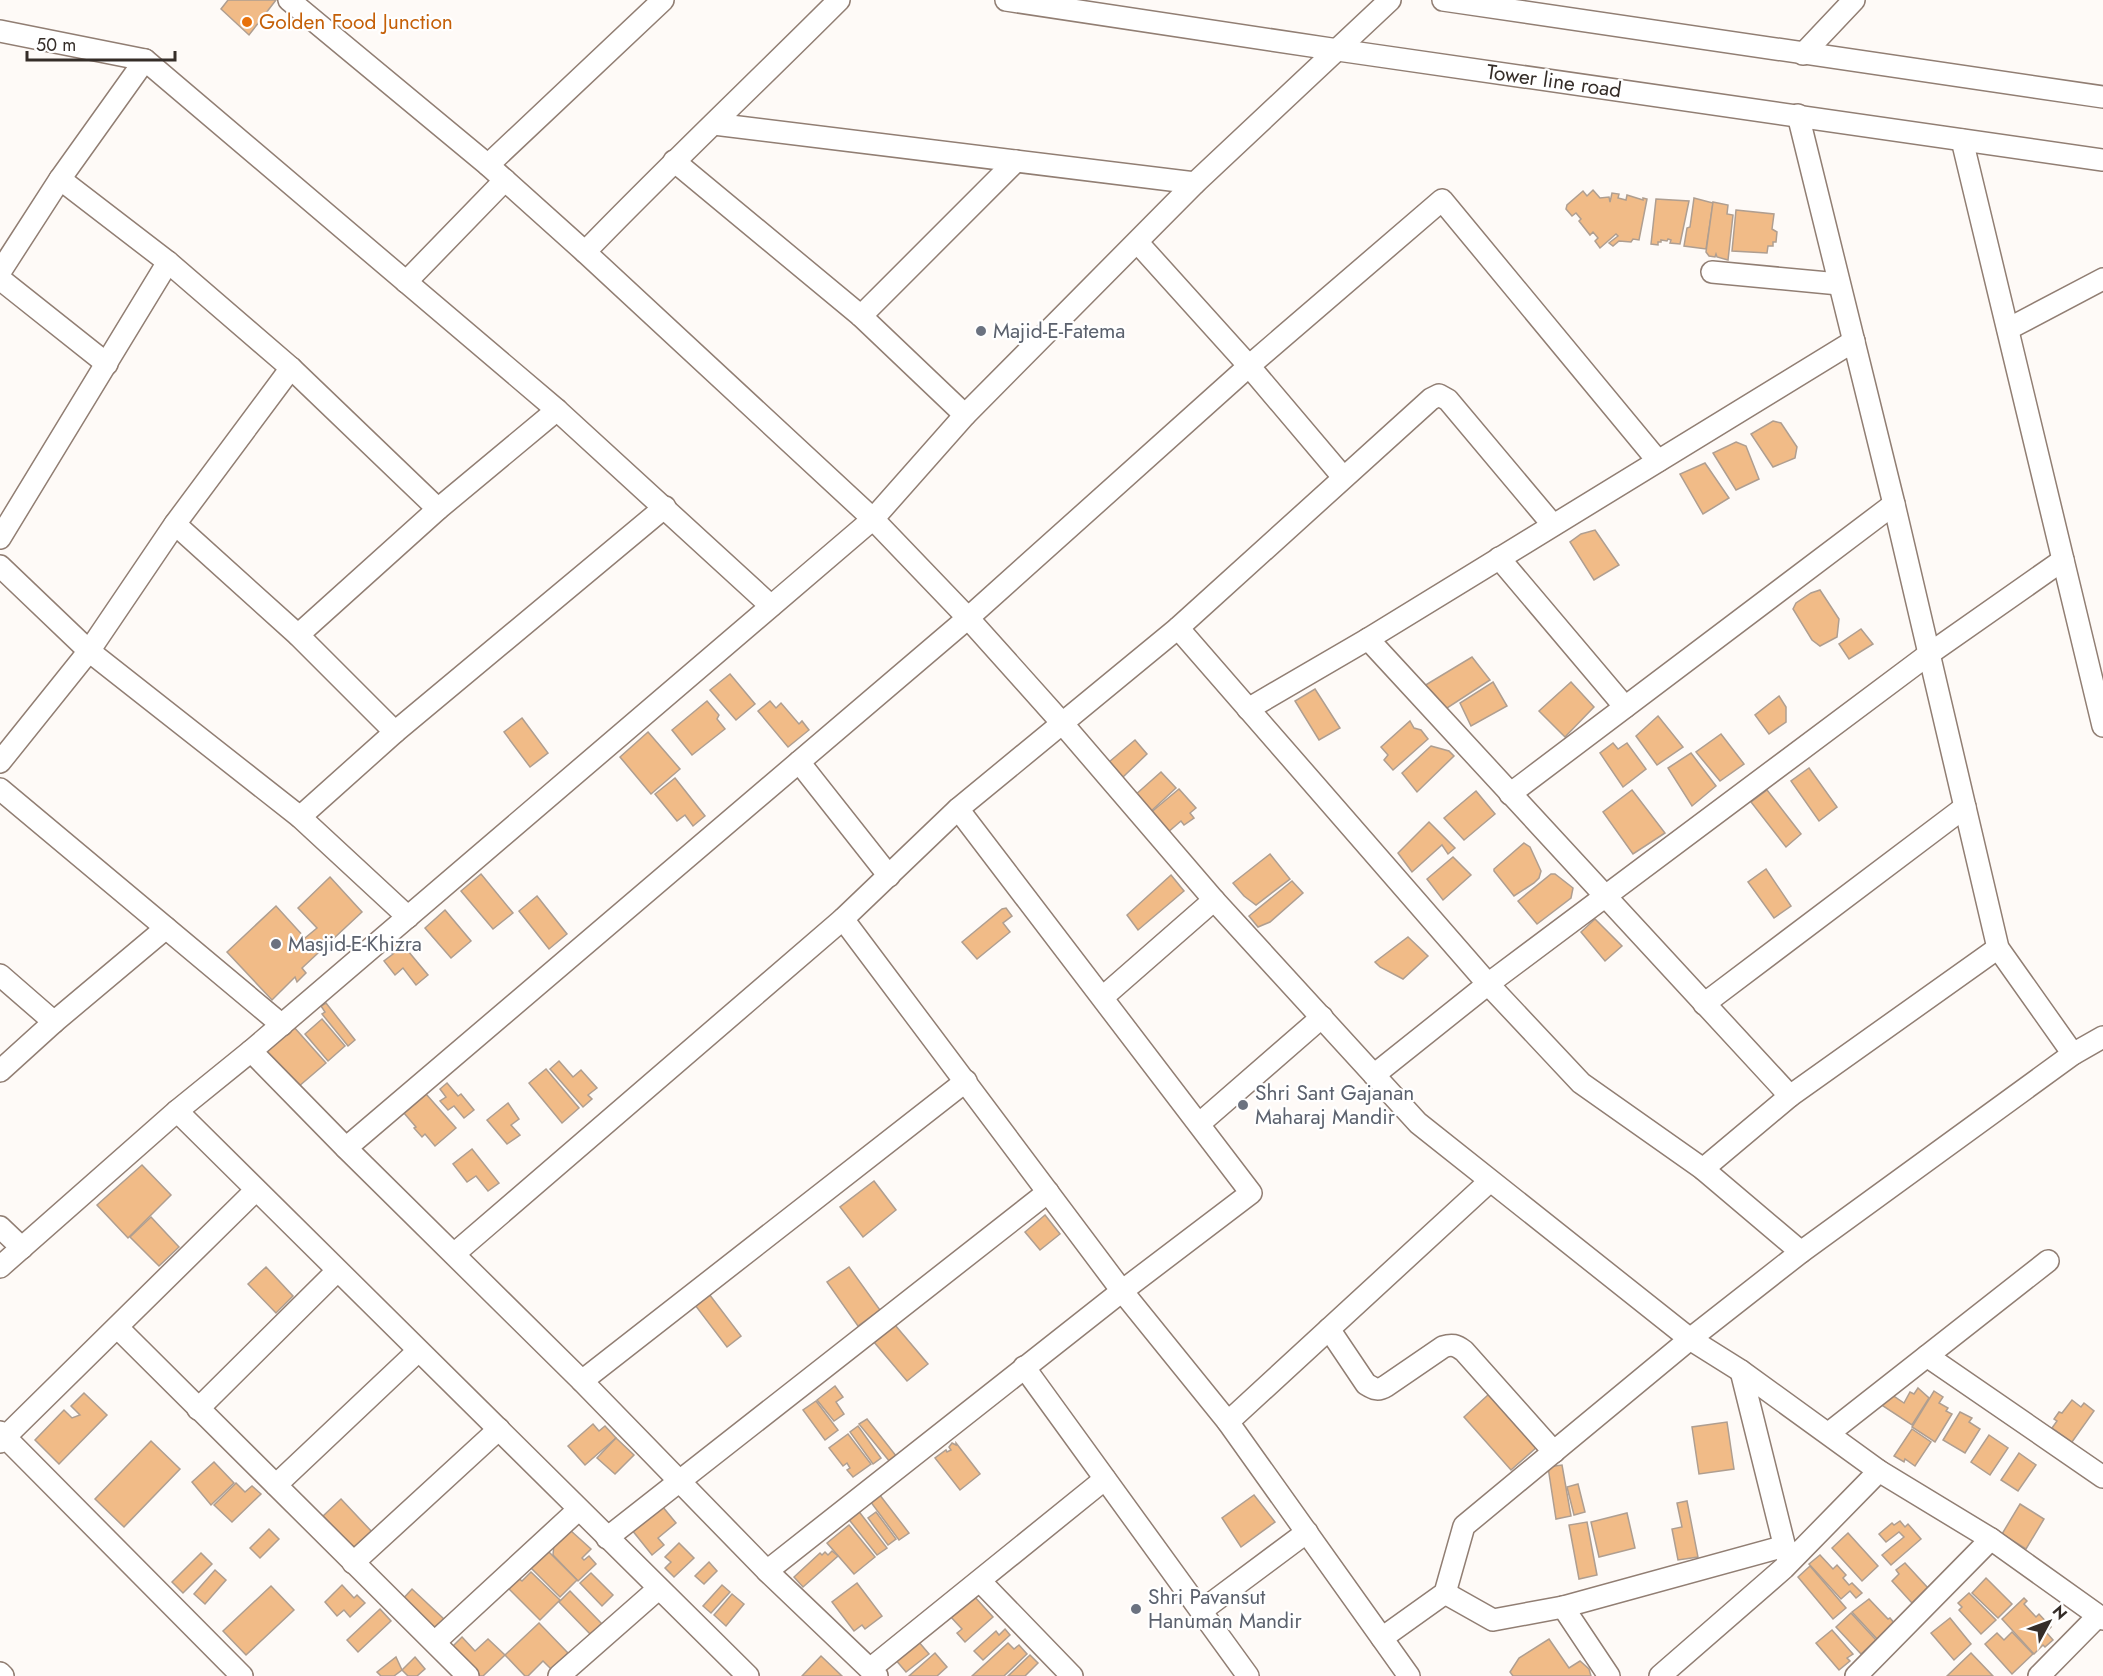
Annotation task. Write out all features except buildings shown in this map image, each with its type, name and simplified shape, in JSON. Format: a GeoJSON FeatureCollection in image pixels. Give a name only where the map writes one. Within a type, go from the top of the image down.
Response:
{"type":"FeatureCollection","features":[{"type":"Feature","properties":{"kind":"street"},"geometry":{"type":"LineString","coordinates":[[289,0],[505,180],[873,519],[968,618],[1062,723],[1214,900],[1418,1123],[1690,1339],[1741,1371],[1879,1471],[1991,1539],[2101,1617],[2039,1676]]}},
{"type":"Feature","properties":{"kind":"street"},"geometry":{"type":"LineString","coordinates":[[488,165],[663,0]]}},
{"type":"Feature","properties":{"kind":"street"},"geometry":{"type":"LineString","coordinates":[[585,252],[674,161],[839,0]]}},
{"type":"Feature","properties":{"kind":"street","name":"Tower line road"},"geometry":{"type":"LineString","coordinates":[[1006,0],[2103,160]]}},
{"type":"Feature","properties":{"kind":"street"},"geometry":{"type":"LineString","coordinates":[[0,1268],[177,1112],[282,1025],[873,519],[965,415],[1195,183],[1390,0]]}},
{"type":"Feature","properties":{"kind":"street"},"geometry":{"type":"LineString","coordinates":[[1443,0],[2103,97]]}},
{"type":"Feature","properties":{"kind":"street"},"geometry":{"type":"LineString","coordinates":[[1803,54],[1854,0]]}},
{"type":"Feature","properties":{"kind":"street"},"geometry":{"type":"LineString","coordinates":[[0,31],[145,60],[557,410],[771,606]]}},
{"type":"Feature","properties":{"kind":"street"},"geometry":{"type":"LineString","coordinates":[[0,272],[60,179],[145,60]]}},
{"type":"Feature","properties":{"kind":"street"},"geometry":{"type":"LineString","coordinates":[[1798,115],[1894,504],[1998,948],[2073,1054]]}},
{"type":"Feature","properties":{"kind":"street"},"geometry":{"type":"LineString","coordinates":[[714,124],[1195,183]]}},
{"type":"Feature","properties":{"kind":"street"},"geometry":{"type":"LineString","coordinates":[[1962,140],[2103,726]]}},
{"type":"Feature","properties":{"kind":"street"},"geometry":{"type":"LineString","coordinates":[[674,161],[861,316],[965,415]]}},
{"type":"Feature","properties":{"kind":"street"},"geometry":{"type":"LineString","coordinates":[[861,316],[1016,161]]}},
{"type":"Feature","properties":{"kind":"street"},"geometry":{"type":"LineString","coordinates":[[60,179],[168,262],[291,368],[438,509]]}},
{"type":"Feature","properties":{"kind":"street"},"geometry":{"type":"LineString","coordinates":[[406,282],[505,180]]}},
{"type":"Feature","properties":{"kind":"street"},"geometry":{"type":"LineString","coordinates":[[346,1148],[968,618],[1249,366],[1442,200],[1658,461]]}},
{"type":"Feature","properties":{"kind":"street"},"geometry":{"type":"LineString","coordinates":[[1138,243],[1249,366],[1343,477]]}},
{"type":"Feature","properties":{"kind":"street"},"geometry":{"type":"LineString","coordinates":[[0,538],[168,262]]}},
{"type":"Feature","properties":{"kind":"street"},"geometry":{"type":"LineString","coordinates":[[1712,272],[1839,284]]}},
{"type":"Feature","properties":{"kind":"street"},"geometry":{"type":"LineString","coordinates":[[0,279],[107,364]]}},
{"type":"Feature","properties":{"kind":"street"},"geometry":{"type":"LineString","coordinates":[[2008,329],[2103,279]]}},
{"type":"Feature","properties":{"kind":"street"},"geometry":{"type":"LineString","coordinates":[[1248,709],[1368,639],[1854,341]]}},
{"type":"Feature","properties":{"kind":"street"},"geometry":{"type":"LineString","coordinates":[[0,762],[89,651],[175,524],[291,368]]}},
{"type":"Feature","properties":{"kind":"street"},"geometry":{"type":"LineString","coordinates":[[454,1254],[843,920],[958,809],[1178,628],[1431,399],[1438,395],[1448,400],[1553,525]]}},
{"type":"Feature","properties":{"kind":"street"},"geometry":{"type":"LineString","coordinates":[[298,635],[438,509],[557,410]]}},
{"type":"Feature","properties":{"kind":"street"},"geometry":{"type":"LineString","coordinates":[[1510,794],[1894,504]]}},
{"type":"Feature","properties":{"kind":"street"},"geometry":{"type":"LineString","coordinates":[[300,817],[394,732],[665,507]]}},
{"type":"Feature","properties":{"kind":"street"},"geometry":{"type":"LineString","coordinates":[[175,524],[298,635],[394,732]]}},
{"type":"Feature","properties":{"kind":"street"},"geometry":{"type":"LineString","coordinates":[[1498,558],[1625,707]]}},
{"type":"Feature","properties":{"kind":"street"},"geometry":{"type":"LineString","coordinates":[[1374,1075],[1488,984],[1929,654],[2063,560]]}},
{"type":"Feature","properties":{"kind":"street"},"geometry":{"type":"LineString","coordinates":[[0,566],[89,651],[300,817],[408,917]]}},
{"type":"Feature","properties":{"kind":"street"},"geometry":{"type":"LineString","coordinates":[[1178,628],[1488,984],[1581,1083],[1703,1168],[1801,1252]]}},
{"type":"Feature","properties":{"kind":"street"},"geometry":{"type":"LineString","coordinates":[[1368,639],[1790,1096]]}},
{"type":"Feature","properties":{"kind":"street"},"geometry":{"type":"LineString","coordinates":[[799,762],[889,876]]}},
{"type":"Feature","properties":{"kind":"street"},"geometry":{"type":"LineString","coordinates":[[0,789],[282,1025]]}},
{"type":"Feature","properties":{"kind":"street"},"geometry":{"type":"LineString","coordinates":[[1704,1004],[1965,807]]}},
{"type":"Feature","properties":{"kind":"street"},"geometry":{"type":"LineString","coordinates":[[767,1571],[1024,1367],[1251,1193],[958,809]]}},
{"type":"Feature","properties":{"kind":"street"},"geometry":{"type":"LineString","coordinates":[[1103,997],[1214,900]]}},
{"type":"Feature","properties":{"kind":"street"},"geometry":{"type":"LineString","coordinates":[[843,920],[1122,1291],[1228,1422],[1409,1676]]}},
{"type":"Feature","properties":{"kind":"street"},"geometry":{"type":"LineString","coordinates":[[0,1071],[54,1022],[166,928]]}},
{"type":"Feature","properties":{"kind":"street"},"geometry":{"type":"LineString","coordinates":[[1703,1168],[1790,1096],[1998,948]]}},
{"type":"Feature","properties":{"kind":"street"},"geometry":{"type":"LineString","coordinates":[[0,975],[54,1022]]}},
{"type":"Feature","properties":{"kind":"street"},"geometry":{"type":"LineString","coordinates":[[1199,1124],[1322,1017]]}},
{"type":"Feature","properties":{"kind":"street"},"geometry":{"type":"LineString","coordinates":[[1382,1638],[1445,1593],[1464,1526],[1690,1339],[1801,1252],[2073,1054],[2103,1037]]}},
{"type":"Feature","properties":{"kind":"street"},"geometry":{"type":"LineString","coordinates":[[251,1051],[680,1480],[767,1571],[873,1672],[1105,1479]]}},
{"type":"Feature","properties":{"kind":"street"},"geometry":{"type":"LineString","coordinates":[[582,1382],[966,1081]]}},
{"type":"Feature","properties":{"kind":"street"},"geometry":{"type":"LineString","coordinates":[[177,1112],[748,1676]]}},
{"type":"Feature","properties":{"kind":"street"},"geometry":{"type":"LineString","coordinates":[[1228,1422],[1490,1181]]}},
{"type":"Feature","properties":{"kind":"street"},"geometry":{"type":"LineString","coordinates":[[242,1676],[2,1437],[118,1328],[256,1190]]}},
{"type":"Feature","properties":{"kind":"street"},"geometry":{"type":"LineString","coordinates":[[607,1538],[1048,1192]]}},
{"type":"Feature","properties":{"kind":"street"},"geometry":{"type":"LineString","coordinates":[[0,1227],[22,1248]]}},
{"type":"Feature","properties":{"kind":"street"},"geometry":{"type":"LineString","coordinates":[[1829,1433],[2048,1260]]}},
{"type":"Feature","properties":{"kind":"street"},"geometry":{"type":"LineString","coordinates":[[198,1409],[337,1271]]}},
{"type":"Feature","properties":{"kind":"street"},"geometry":{"type":"LineString","coordinates":[[118,1328],[468,1676]]}},
{"type":"Feature","properties":{"kind":"street"},"geometry":{"type":"LineString","coordinates":[[1329,1329],[1366,1384],[1375,1389],[1386,1386],[1443,1347],[1457,1346],[1554,1452]]}},
{"type":"Feature","properties":{"kind":"street"},"geometry":{"type":"LineString","coordinates":[[276,1485],[418,1351]]}},
{"type":"Feature","properties":{"kind":"street"},"geometry":{"type":"LineString","coordinates":[[1927,1356],[2103,1477]]}},
{"type":"Feature","properties":{"kind":"street"},"geometry":{"type":"LineString","coordinates":[[1024,1367],[1248,1676]]}},
{"type":"Feature","properties":{"kind":"street"},"geometry":{"type":"LineString","coordinates":[[1741,1371],[1787,1555]]}},
{"type":"Feature","properties":{"kind":"street"},"geometry":{"type":"LineString","coordinates":[[353,1563],[499,1429]]}},
{"type":"Feature","properties":{"kind":"street"},"geometry":{"type":"LineString","coordinates":[[1660,1676],[1879,1471]]}},
{"type":"Feature","properties":{"kind":"street"},"geometry":{"type":"LineString","coordinates":[[435,1642],[578,1510]]}},
{"type":"Feature","properties":{"kind":"street"},"geometry":{"type":"LineString","coordinates":[[1201,1611],[1307,1533]]}},
{"type":"Feature","properties":{"kind":"street"},"geometry":{"type":"LineString","coordinates":[[1856,1676],[1991,1539]]}},
{"type":"Feature","properties":{"kind":"street"},"geometry":{"type":"LineString","coordinates":[[1445,1593],[1493,1620],[1563,1607],[1787,1555]]}},
{"type":"Feature","properties":{"kind":"street"},"geometry":{"type":"LineString","coordinates":[[980,1581],[1072,1676]]}},
{"type":"Feature","properties":{"kind":"street"},"geometry":{"type":"LineString","coordinates":[[560,1676],[658,1588]]}},
{"type":"Feature","properties":{"kind":"street"},"geometry":{"type":"LineString","coordinates":[[1563,1607],[1609,1676]]}},
{"type":"Feature","properties":{"kind":"street"},"geometry":{"type":"LineString","coordinates":[[0,1673],[3,1676]]}},
{"type":"Feature","properties":{"kind":"place","name":"Golden Food Junction"},"geometry":{"type":"Point","coordinates":[247,22]}},
{"type":"Feature","properties":{"kind":"place","name":"Majid-E-Fatema"},"geometry":{"type":"Point","coordinates":[981,331]}},
{"type":"Feature","properties":{"kind":"place","name":"Masjid-E-Khizra"},"geometry":{"type":"Point","coordinates":[276,944]}},
{"type":"Feature","properties":{"kind":"place","name":"Shri Sant Gajanan Maharaj Mandir"},"geometry":{"type":"Point","coordinates":[1243,1105]}},
{"type":"Feature","properties":{"kind":"place","name":"Shri Pavansut Hanuman Mandir"},"geometry":{"type":"Point","coordinates":[1136,1609]}}]}
